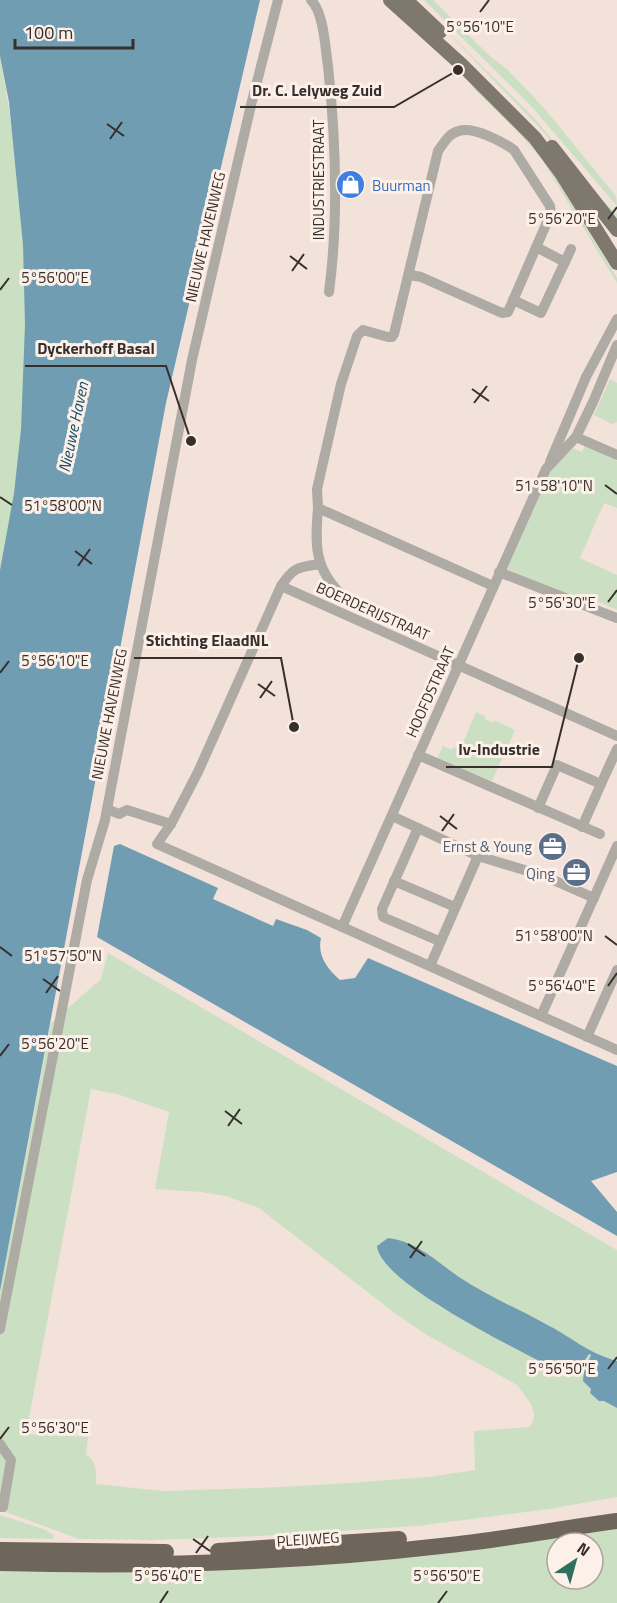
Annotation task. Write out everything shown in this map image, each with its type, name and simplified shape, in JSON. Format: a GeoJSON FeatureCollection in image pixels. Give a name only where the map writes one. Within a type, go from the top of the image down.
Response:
{"type":"FeatureCollection","features":[{"type":"Feature","properties":{"kind":"highway","name":"PLEIJWEG"},"geometry":{"type":"LineString","coordinates":[[0,1550],[174,1552],[247,1550],[420,1538],[617,1510]]}},
{"type":"Feature","properties":{"kind":"highway","name":"PLEIJWEG"},"geometry":{"type":"LineString","coordinates":[[0,1563],[241,1562],[343,1556],[442,1546],[617,1521]]}},
{"type":"Feature","properties":{"kind":"main road"},"geometry":{"type":"LineString","coordinates":[[402,2],[538,129],[617,230]]}},
{"type":"Feature","properties":{"kind":"main road"},"geometry":{"type":"LineString","coordinates":[[402,2],[535,138],[561,173],[617,263]]}},
{"type":"Feature","properties":{"kind":"street","name":"NIEUWE HAVENWEG"},"geometry":{"type":"LineString","coordinates":[[0,1329],[87,880],[107,809],[192,360],[250,105],[278,0]]}},
{"type":"Feature","properties":{"kind":"street","name":"INDUSTRIESTRAAT"},"geometry":{"type":"LineString","coordinates":[[311,0],[317,7],[326,48],[335,147],[335,220],[329,292]]}},
{"type":"Feature","properties":{"kind":"street"},"geometry":{"type":"LineString","coordinates":[[343,596],[333,586],[320,564],[316,542],[317,489],[339,395],[357,336],[366,330],[392,337],[395,331],[438,151],[446,139],[457,131],[467,129],[506,143],[514,150],[550,206],[551,213],[508,312],[502,314],[421,277],[410,275]]}},
{"type":"Feature","properties":{"kind":"street"},"geometry":{"type":"LineString","coordinates":[[536,248],[565,262]]}},
{"type":"Feature","properties":{"kind":"street"},"geometry":{"type":"LineString","coordinates":[[513,300],[541,313],[571,249]]}},
{"type":"Feature","properties":{"kind":"street","name":"HOOFDSTRAAT"},"geometry":{"type":"LineString","coordinates":[[342,927],[582,387],[617,319]]}},
{"type":"Feature","properties":{"kind":"street","name":"HOOFDSTRAAT"},"geometry":{"type":"LineString","coordinates":[[546,469],[576,437],[617,345]]}},
{"type":"Feature","properties":{"kind":"street"},"geometry":{"type":"LineString","coordinates":[[597,359],[609,364]]}},
{"type":"Feature","properties":{"kind":"street"},"geometry":{"type":"LineString","coordinates":[[576,437],[617,455]]}},
{"type":"Feature","properties":{"kind":"street"},"geometry":{"type":"LineString","coordinates":[[318,508],[493,586]]}},
{"type":"Feature","properties":{"kind":"street"},"geometry":{"type":"LineString","coordinates":[[320,564],[297,567],[280,586],[198,772],[171,824],[157,843],[617,1050]]}},
{"type":"Feature","properties":{"kind":"street"},"geometry":{"type":"LineString","coordinates":[[500,572],[617,618]]}},
{"type":"Feature","properties":{"kind":"street","name":"BOERDERIJSTRAAT"},"geometry":{"type":"LineString","coordinates":[[280,586],[617,736]]}},
{"type":"Feature","properties":{"kind":"street"},"geometry":{"type":"LineString","coordinates":[[582,827],[617,749]]}},
{"type":"Feature","properties":{"kind":"street"},"geometry":{"type":"LineString","coordinates":[[418,755],[617,844],[541,1016]]}},
{"type":"Feature","properties":{"kind":"street"},"geometry":{"type":"LineString","coordinates":[[538,808],[557,765],[601,784]]}},
{"type":"Feature","properties":{"kind":"street"},"geometry":{"type":"LineString","coordinates":[[107,809],[119,814],[127,810],[171,824]]}},
{"type":"Feature","properties":{"kind":"street"},"geometry":{"type":"LineString","coordinates":[[392,816],[478,856],[544,876],[594,898]]}},
{"type":"Feature","properties":{"kind":"street"},"geometry":{"type":"LineString","coordinates":[[418,828],[382,909],[383,917],[440,941]]}},
{"type":"Feature","properties":{"kind":"street"},"geometry":{"type":"LineString","coordinates":[[430,966],[478,856]]}},
{"type":"Feature","properties":{"kind":"street"},"geometry":{"type":"LineString","coordinates":[[394,881],[455,907]]}},
{"type":"Feature","properties":{"kind":"street"},"geometry":{"type":"LineString","coordinates":[[587,1037],[617,970]]}},
{"type":"Feature","properties":{"kind":"street"},"geometry":{"type":"LineString","coordinates":[[0,1444],[11,1460],[3,1507],[0,1507]]}},
{"type":"Feature","properties":{"kind":"green space"},"geometry":{"type":"Polygon","coordinates":[[[424,0],[433,0],[490,56],[507,69],[544,108],[616,196],[617,206],[531,106],[424,0]]]}},
{"type":"Feature","properties":{"kind":"green space"},"geometry":{"type":"Polygon","coordinates":[[[423,7],[536,120],[598,196],[617,214],[617,220],[602,206],[542,130],[423,7]]]}},
{"type":"Feature","properties":{"kind":"green space"},"geometry":{"type":"Polygon","coordinates":[[[0,56],[19,195],[25,289],[25,336],[18,465],[0,570],[0,56]]]}},
{"type":"Feature","properties":{"kind":"green space"},"geometry":{"type":"Polygon","coordinates":[[[473,83],[529,141],[547,164],[617,278],[617,283],[541,158],[471,86],[473,83]]]}},
{"type":"Feature","properties":{"kind":"green space"},"geometry":{"type":"Polygon","coordinates":[[[610,379],[617,383],[617,422],[612,424],[594,415],[610,379]]]}},
{"type":"Feature","properties":{"kind":"green space"},"geometry":{"type":"Polygon","coordinates":[[[585,446],[617,461],[617,508],[604,503],[580,558],[617,575],[617,610],[582,594],[565,594],[555,591],[507,569],[550,472],[573,448],[582,452],[585,446]]]}},
{"type":"Feature","properties":{"kind":"green space"},"geometry":{"type":"Polygon","coordinates":[[[476,712],[493,723],[494,720],[515,730],[492,781],[437,759],[443,746],[452,750],[453,747],[460,750],[476,712]]]}},
{"type":"Feature","properties":{"kind":"green space"},"geometry":{"type":"Polygon","coordinates":[[[108,953],[617,1250],[617,1361],[582,1347],[545,1323],[510,1307],[460,1278],[421,1249],[388,1267],[440,1307],[569,1376],[575,1375],[589,1354],[591,1355],[585,1372],[591,1389],[590,1393],[599,1401],[604,1401],[617,1408],[617,1497],[549,1509],[417,1526],[151,1540],[79,1539],[0,1510],[0,1291],[51,1023],[101,979],[108,953]],[[91,1089],[26,1434],[88,1437],[86,1455],[93,1461],[96,1484],[162,1491],[336,1484],[428,1477],[475,1470],[474,1431],[529,1427],[533,1422],[534,1414],[531,1404],[517,1385],[427,1335],[396,1314],[259,1208],[226,1196],[155,1189],[169,1112],[117,1094],[91,1089]]]}},
{"type":"Feature","properties":{"kind":"green space"},"geometry":{"type":"Polygon","coordinates":[[[0,1515],[43,1529],[54,1535],[53,1539],[0,1538],[0,1515]]]}},
{"type":"Feature","properties":{"kind":"green space"},"geometry":{"type":"Polygon","coordinates":[[[617,1527],[617,1603],[0,1603],[0,1569],[73,1570],[545,1533],[545,1591],[605,1591],[605,1531],[566,1531],[617,1527]]]}},
{"type":"Feature","properties":{"kind":"water","name":"Nieuwe Haven"},"geometry":{"type":"Polygon","coordinates":[[[0,0],[260,0],[166,403],[0,1291],[0,570],[14,493],[21,429],[25,324],[23,245],[9,102],[0,56],[0,0]]]}},
{"type":"Feature","properties":{"kind":"water"},"geometry":{"type":"Polygon","coordinates":[[[120,844],[218,888],[213,899],[273,926],[276,919],[307,930],[321,938],[320,950],[324,961],[340,980],[355,978],[368,958],[617,1066],[617,1172],[591,1181],[617,1212],[617,1236],[97,937],[114,846],[120,844]]]}},
{"type":"Feature","properties":{"kind":"water"},"geometry":{"type":"Polygon","coordinates":[[[388,1238],[408,1243],[480,1290],[554,1328],[587,1349],[617,1361],[617,1408],[604,1401],[599,1401],[590,1393],[591,1389],[583,1381],[591,1355],[589,1354],[575,1375],[569,1376],[461,1319],[403,1280],[385,1262],[377,1246],[388,1238]]]}},
{"type":"Feature","properties":{"kind":"place","name":"Dr. C. Lelyweg Zuid"},"geometry":{"type":"Point","coordinates":[458,70]}},
{"type":"Feature","properties":{"kind":"place","name":"Buurman"},"geometry":{"type":"Point","coordinates":[351,185]}},
{"type":"Feature","properties":{"kind":"place","name":"Dyckerhoff Basal"},"geometry":{"type":"Point","coordinates":[191,441]}},
{"type":"Feature","properties":{"kind":"place","name":"Iv-Industrie"},"geometry":{"type":"Point","coordinates":[579,658]}},
{"type":"Feature","properties":{"kind":"place","name":"Stichting ElaadNL"},"geometry":{"type":"Point","coordinates":[294,727]}},
{"type":"Feature","properties":{"kind":"place","name":"Ernst & Young"},"geometry":{"type":"Point","coordinates":[553,846]}},
{"type":"Feature","properties":{"kind":"place","name":"Qing"},"geometry":{"type":"Point","coordinates":[576,873]}}]}
